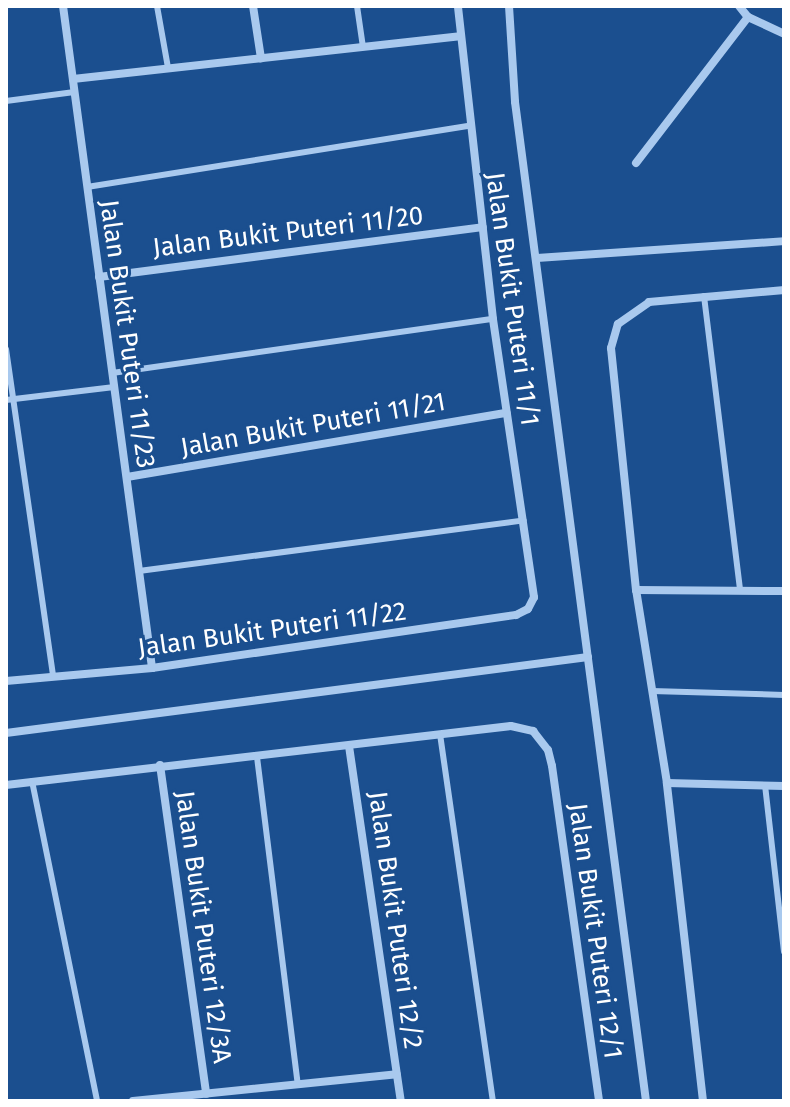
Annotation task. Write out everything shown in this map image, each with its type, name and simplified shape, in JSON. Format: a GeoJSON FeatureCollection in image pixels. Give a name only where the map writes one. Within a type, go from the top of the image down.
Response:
{"type":"FeatureCollection","features":[{"type":"Feature","properties":{"kind":"street","name":"Jalan Bukit Puteri 11/23"},"geometry":{"type":"LineString","coordinates":[[63,6],[152,668]]}},
{"type":"Feature","properties":{"kind":"street"},"geometry":{"type":"LineString","coordinates":[[253,6],[261,58]]}},
{"type":"Feature","properties":{"kind":"street","name":"Jalan Bukit Puteri 11/1"},"geometry":{"type":"LineString","coordinates":[[458,6],[469,126],[493,319],[534,597]]}},
{"type":"Feature","properties":{"kind":"street"},"geometry":{"type":"LineString","coordinates":[[509,6],[515,102],[646,1101]]}},
{"type":"Feature","properties":{"kind":"street"},"geometry":{"type":"LineString","coordinates":[[739,6],[748,17],[784,34]]}},
{"type":"Feature","properties":{"kind":"street"},"geometry":{"type":"LineString","coordinates":[[636,163],[748,17]]}},
{"type":"Feature","properties":{"kind":"street"},"geometry":{"type":"LineString","coordinates":[[73,79],[460,36]]}},
{"type":"Feature","properties":{"kind":"street","name":"Jalan Bukit Puteri 11/20"},"geometry":{"type":"LineString","coordinates":[[99,277],[483,227]]}},
{"type":"Feature","properties":{"kind":"street"},"geometry":{"type":"LineString","coordinates":[[537,258],[784,241]]}},
{"type":"Feature","properties":{"kind":"street"},"geometry":{"type":"LineString","coordinates":[[703,1101],[667,783],[636,590],[611,348],[618,324],[649,302],[784,290]]}},
{"type":"Feature","properties":{"kind":"street","name":"Jalan Bukit Puteri 11/21"},"geometry":{"type":"LineString","coordinates":[[127,477],[507,413]]}},
{"type":"Feature","properties":{"kind":"street"},"geometry":{"type":"LineString","coordinates":[[636,590],[784,591]]}},
{"type":"Feature","properties":{"kind":"street","name":"Jalan Bukit Puteri 11/22"},"geometry":{"type":"LineString","coordinates":[[6,681],[152,668],[516,615],[534,597]]}},
{"type":"Feature","properties":{"kind":"street"},"geometry":{"type":"LineString","coordinates":[[6,733],[588,657]]}},
{"type":"Feature","properties":{"kind":"street","name":"Jalan Bukit Puteri 12/1"},"geometry":{"type":"LineString","coordinates":[[440,734],[523,727],[540,739],[552,766],[599,1101]]}},
{"type":"Feature","properties":{"kind":"street"},"geometry":{"type":"LineString","coordinates":[[6,785],[440,734]]}},
{"type":"Feature","properties":{"kind":"street","name":"Jalan Bukit Puteri 12/2"},"geometry":{"type":"LineString","coordinates":[[349,746],[401,1101]]}},
{"type":"Feature","properties":{"kind":"street","name":"Jalan Bukit Puteri 12/3A"},"geometry":{"type":"LineString","coordinates":[[160,765],[206,1094]]}},
{"type":"Feature","properties":{"kind":"street"},"geometry":{"type":"LineString","coordinates":[[667,783],[784,786]]}},
{"type":"Feature","properties":{"kind":"street"},"geometry":{"type":"LineString","coordinates":[[133,1101],[397,1074]]}},
{"type":"Feature","properties":{"kind":"lane"},"geometry":{"type":"LineString","coordinates":[[157,6],[168,68]]}},
{"type":"Feature","properties":{"kind":"lane"},"geometry":{"type":"LineString","coordinates":[[357,6],[363,47]]}},
{"type":"Feature","properties":{"kind":"lane"},"geometry":{"type":"LineString","coordinates":[[6,101],[74,92]]}},
{"type":"Feature","properties":{"kind":"lane"},"geometry":{"type":"LineString","coordinates":[[87,187],[469,126]]}},
{"type":"Feature","properties":{"kind":"lane"},"geometry":{"type":"LineString","coordinates":[[704,295],[740,590]]}},
{"type":"Feature","properties":{"kind":"lane"},"geometry":{"type":"LineString","coordinates":[[112,373],[493,319]]}},
{"type":"Feature","properties":{"kind":"lane"},"geometry":{"type":"LineString","coordinates":[[6,349],[10,400],[53,677]]}},
{"type":"Feature","properties":{"kind":"lane"},"geometry":{"type":"LineString","coordinates":[[10,400],[114,387]]}},
{"type":"Feature","properties":{"kind":"lane"},"geometry":{"type":"LineString","coordinates":[[139,571],[524,520]]}},
{"type":"Feature","properties":{"kind":"lane"},"geometry":{"type":"LineString","coordinates":[[652,691],[784,695]]}},
{"type":"Feature","properties":{"kind":"lane"},"geometry":{"type":"LineString","coordinates":[[440,734],[493,1101]]}},
{"type":"Feature","properties":{"kind":"lane"},"geometry":{"type":"LineString","coordinates":[[257,757],[298,1084]]}},
{"type":"Feature","properties":{"kind":"lane"},"geometry":{"type":"LineString","coordinates":[[32,781],[97,1101]]}},
{"type":"Feature","properties":{"kind":"lane"},"geometry":{"type":"LineString","coordinates":[[765,785],[784,952]]}}]}
